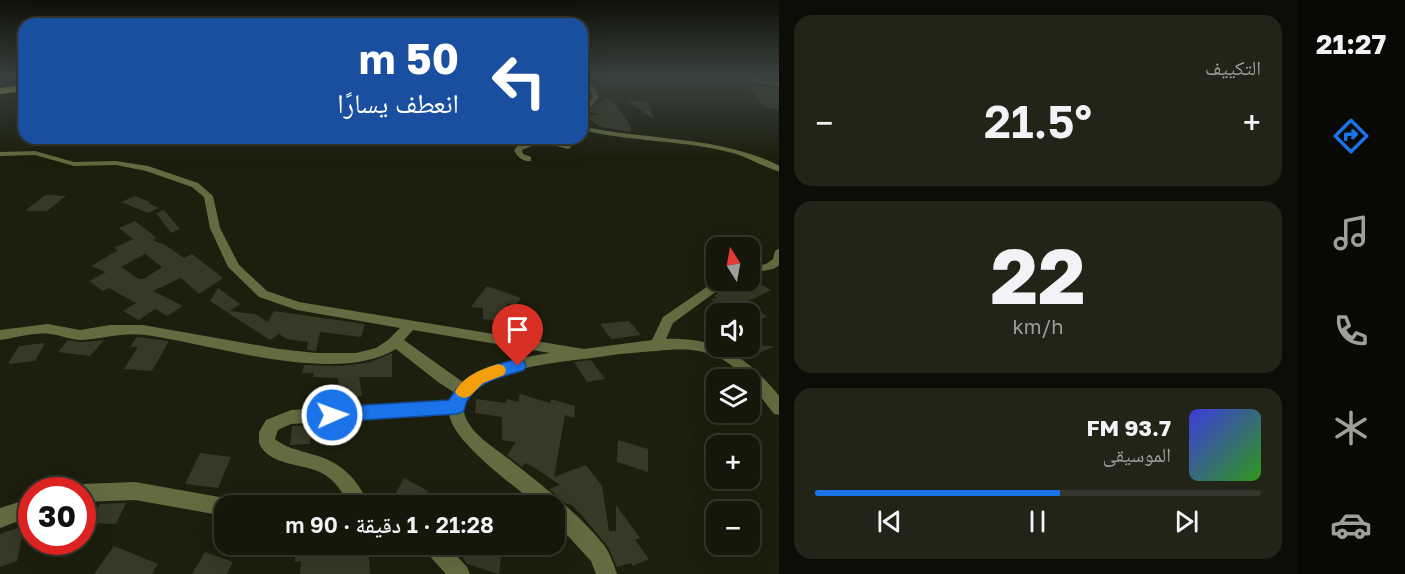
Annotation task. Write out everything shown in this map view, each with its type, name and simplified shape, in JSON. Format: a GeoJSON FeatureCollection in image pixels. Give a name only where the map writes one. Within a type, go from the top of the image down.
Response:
{"type":"FeatureCollection","features":[{"type":"Feature","properties":{"kind":"street"},"geometry":{"type":"LineString","coordinates":[[588,129],[709,147],[760,160],[779,170]]}},
{"type":"Feature","properties":{"kind":"street"},"geometry":{"type":"LineString","coordinates":[[528,144],[518,150],[520,155],[528,159]]}},
{"type":"Feature","properties":{"kind":"street"},"geometry":{"type":"LineString","coordinates":[[559,144],[568,147]]}},
{"type":"Feature","properties":{"kind":"street"},"geometry":{"type":"LineString","coordinates":[[4,154],[43,154],[74,164],[116,163],[148,169],[189,182],[202,189],[208,196],[212,220],[234,267],[264,294],[297,306],[584,354]]}},
{"type":"Feature","properties":{"kind":"street"},"geometry":{"type":"LineString","coordinates":[[760,268],[774,265],[779,256]]}},
{"type":"Feature","properties":{"kind":"street"},"geometry":{"type":"LineString","coordinates":[[656,346],[668,320],[710,291]]}},
{"type":"Feature","properties":{"kind":"street"},"geometry":{"type":"LineString","coordinates":[[0,335],[48,329],[80,334],[110,330],[143,330],[238,349],[316,358],[369,356],[397,342],[409,326]]}},
{"type":"Feature","properties":{"kind":"street"},"geometry":{"type":"LineString","coordinates":[[397,342],[443,378],[460,399]]}},
{"type":"Feature","properties":{"kind":"street"},"geometry":{"type":"LineString","coordinates":[[539,495],[471,439],[457,417],[460,399],[477,379],[496,370],[584,354],[680,344],[708,348],[726,354],[740,364],[779,409]]}},
{"type":"Feature","properties":{"kind":"street"},"geometry":{"type":"LineString","coordinates":[[354,495],[348,485],[327,467],[274,450],[267,443],[266,437],[270,425],[291,417],[460,399]]}},
{"type":"Feature","properties":{"kind":"street"},"geometry":{"type":"LineString","coordinates":[[96,493],[135,491],[214,505]]}},
{"type":"Feature","properties":{"kind":"street"},"geometry":{"type":"LineString","coordinates":[[0,518],[18,512]]}},
{"type":"Feature","properties":{"kind":"street"},"geometry":{"type":"LineString","coordinates":[[565,519],[598,555],[607,574]]}},
{"type":"Feature","properties":{"kind":"street"},"geometry":{"type":"LineString","coordinates":[[442,555],[460,574]]}},
{"type":"Feature","properties":{"kind":"building"},"geometry":{"type":"Polygon","coordinates":[[[596,105],[615,105],[631,126],[630,132],[600,127],[588,118],[598,114],[588,110],[596,105]]]}},
{"type":"Feature","properties":{"kind":"building"},"geometry":{"type":"Polygon","coordinates":[[[633,105],[649,105],[654,120],[633,105]]]}},
{"type":"Feature","properties":{"kind":"building"},"geometry":{"type":"Polygon","coordinates":[[[762,105],[779,105],[779,110],[762,105]]]}},
{"type":"Feature","properties":{"kind":"building"},"geometry":{"type":"Polygon","coordinates":[[[45,195],[66,196],[47,211],[25,211],[45,195]]]}},
{"type":"Feature","properties":{"kind":"building"},"geometry":{"type":"Polygon","coordinates":[[[135,196],[159,208],[148,213],[121,202],[135,196]]]}},
{"type":"Feature","properties":{"kind":"building"},"geometry":{"type":"Polygon","coordinates":[[[164,210],[180,229],[171,233],[156,213],[164,210]]]}},
{"type":"Feature","properties":{"kind":"building"},"geometry":{"type":"Polygon","coordinates":[[[135,221],[157,238],[152,240],[165,245],[184,258],[192,254],[223,278],[199,294],[181,278],[153,291],[183,306],[167,316],[155,309],[139,320],[123,311],[136,303],[109,288],[103,291],[89,281],[106,272],[91,266],[118,250],[114,248],[133,239],[119,228],[135,221]],[[145,254],[121,267],[139,279],[144,279],[162,267],[145,254]]]}},
{"type":"Feature","properties":{"kind":"building"},"geometry":{"type":"Polygon","coordinates":[[[760,284],[771,290],[748,303],[716,303],[711,299],[717,298],[714,296],[720,292],[760,291],[760,284]]]}},
{"type":"Feature","properties":{"kind":"building"},"geometry":{"type":"Polygon","coordinates":[[[487,286],[521,298],[515,306],[507,303],[507,322],[483,319],[483,308],[471,307],[487,286]]]}},
{"type":"Feature","properties":{"kind":"building"},"geometry":{"type":"Polygon","coordinates":[[[218,288],[240,304],[230,311],[255,314],[268,322],[274,311],[365,324],[361,337],[320,332],[316,351],[307,350],[308,342],[287,339],[279,334],[270,340],[210,301],[218,288]]]}},
{"type":"Feature","properties":{"kind":"building"},"geometry":{"type":"Polygon","coordinates":[[[760,312],[767,317],[760,319],[760,312]]]}},
{"type":"Feature","properties":{"kind":"building"},"geometry":{"type":"Polygon","coordinates":[[[629,321],[641,335],[611,339],[600,324],[629,321]]]}},
{"type":"Feature","properties":{"kind":"building"},"geometry":{"type":"Polygon","coordinates":[[[137,337],[169,341],[152,371],[124,369],[138,347],[130,347],[137,337]]]}},
{"type":"Feature","properties":{"kind":"building"},"geometry":{"type":"Polygon","coordinates":[[[68,340],[81,342],[104,340],[90,356],[58,352],[68,340]]]}},
{"type":"Feature","properties":{"kind":"building"},"geometry":{"type":"Polygon","coordinates":[[[45,343],[35,361],[8,364],[19,346],[45,343]]]}},
{"type":"Feature","properties":{"kind":"building"},"geometry":{"type":"Polygon","coordinates":[[[760,343],[764,346],[774,346],[760,353],[760,343]]]}},
{"type":"Feature","properties":{"kind":"building"},"geometry":{"type":"Polygon","coordinates":[[[392,353],[392,377],[359,377],[362,396],[340,399],[338,378],[313,377],[314,373],[302,373],[304,365],[341,366],[371,362],[392,353]]]}},
{"type":"Feature","properties":{"kind":"building"},"geometry":{"type":"Polygon","coordinates":[[[591,360],[605,379],[587,382],[574,362],[591,360]]]}},
{"type":"Feature","properties":{"kind":"building"},"geometry":{"type":"Polygon","coordinates":[[[520,394],[550,403],[551,399],[575,406],[574,418],[565,415],[554,477],[586,465],[602,486],[609,531],[616,531],[616,505],[640,538],[635,540],[649,559],[633,566],[631,563],[617,567],[608,547],[572,505],[565,502],[565,495],[556,495],[549,489],[560,485],[532,466],[525,463],[522,467],[507,455],[516,442],[502,440],[502,417],[475,413],[476,399],[506,403],[507,399],[518,402],[520,394]]]}},
{"type":"Feature","properties":{"kind":"building"},"geometry":{"type":"Polygon","coordinates":[[[311,425],[310,444],[290,445],[292,426],[311,425]]]}},
{"type":"Feature","properties":{"kind":"building"},"geometry":{"type":"Polygon","coordinates":[[[618,440],[648,449],[648,472],[617,462],[618,440]]]}},
{"type":"Feature","properties":{"kind":"building"},"geometry":{"type":"Polygon","coordinates":[[[200,453],[231,457],[218,488],[185,484],[200,453]]]}},
{"type":"Feature","properties":{"kind":"building"},"geometry":{"type":"Polygon","coordinates":[[[404,478],[428,491],[426,495],[395,495],[404,478]]]}},
{"type":"Feature","properties":{"kind":"building"},"geometry":{"type":"Polygon","coordinates":[[[126,503],[116,524],[96,523],[96,510],[100,504],[126,503]]]}},
{"type":"Feature","properties":{"kind":"building"},"geometry":{"type":"Polygon","coordinates":[[[18,528],[17,561],[0,567],[0,534],[18,528]]]}},
{"type":"Feature","properties":{"kind":"building"},"geometry":{"type":"Polygon","coordinates":[[[114,546],[158,564],[152,574],[94,574],[114,546]]]}},
{"type":"Feature","properties":{"kind":"building"},"geometry":{"type":"Polygon","coordinates":[[[205,552],[233,562],[227,574],[192,574],[205,552]]]}},
{"type":"Feature","properties":{"kind":"building"},"geometry":{"type":"Polygon","coordinates":[[[295,555],[369,555],[370,574],[300,574],[301,561],[295,562],[295,555]]]}},
{"type":"Feature","properties":{"kind":"building"},"geometry":{"type":"Polygon","coordinates":[[[464,555],[502,555],[499,574],[467,564],[463,559],[464,555]]]}},
{"type":"Feature","properties":{"kind":"slow traffic"},"geometry":{"type":"LineString","coordinates":[[464,392],[477,379],[498,370]]}},
{"type":"Feature","properties":{"kind":"route"},"geometry":{"type":"LineString","coordinates":[[332,415],[457,407],[457,402],[464,392],[477,379],[496,370],[518,366]]}}]}
